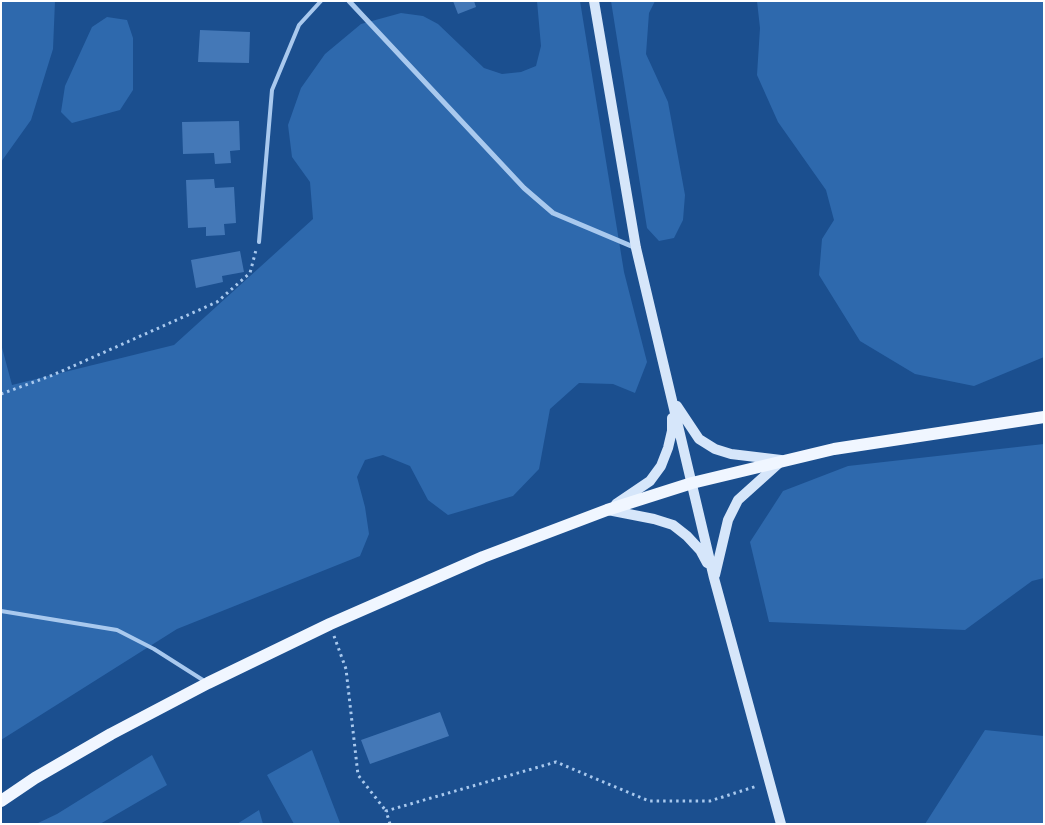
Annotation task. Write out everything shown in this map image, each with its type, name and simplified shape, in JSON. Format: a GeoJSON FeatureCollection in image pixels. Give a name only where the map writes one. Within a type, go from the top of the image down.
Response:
{"type":"FeatureCollection","features":[{"type":"Feature","properties":{"kind":"main road"},"geometry":{"type":"LineString","coordinates":[[1,801],[35,778],[111,734],[208,683],[330,624],[483,557],[607,510],[692,483],[782,460],[904,437],[1044,417]]}},
{"type":"Feature","properties":{"kind":"street"},"geometry":{"type":"LineString","coordinates":[[349,1],[524,188],[553,214],[636,248]]}},
{"type":"Feature","properties":{"kind":"street"},"geometry":{"type":"LineString","coordinates":[[594,1],[636,248],[714,578],[781,824]]}},
{"type":"Feature","properties":{"kind":"street"},"geometry":{"type":"LineString","coordinates":[[672,397],[699,439],[715,449],[731,454],[782,460]]}},
{"type":"Feature","properties":{"kind":"street"},"geometry":{"type":"LineString","coordinates":[[607,510],[650,481],[661,466],[672,431],[672,397]]}},
{"type":"Feature","properties":{"kind":"street"},"geometry":{"type":"LineString","coordinates":[[714,578],[728,520],[738,500],[782,460]]}},
{"type":"Feature","properties":{"kind":"street"},"geometry":{"type":"LineString","coordinates":[[607,510],[654,519],[672,525],[687,536],[700,550],[714,578]]}},
{"type":"Feature","properties":{"kind":"lane"},"geometry":{"type":"LineString","coordinates":[[259,242],[272,90],[299,25],[321,1]]}},
{"type":"Feature","properties":{"kind":"lane"},"geometry":{"type":"LineString","coordinates":[[1,611],[117,630],[154,649],[208,683]]}},
{"type":"Feature","properties":{"kind":"path"},"geometry":{"type":"LineString","coordinates":[[1,394],[53,375],[217,302],[250,273],[259,242]]}},
{"type":"Feature","properties":{"kind":"path"},"geometry":{"type":"LineString","coordinates":[[330,624],[346,669],[358,775],[386,811],[390,824]]}},
{"type":"Feature","properties":{"kind":"path"},"geometry":{"type":"LineString","coordinates":[[386,811],[556,762],[649,801],[710,802],[769,782]]}},
{"type":"Feature","properties":{"kind":"shaded area"},"geometry":{"type":"Polygon","coordinates":[[[1,1],[55,1],[53,49],[31,120],[1,162],[1,1]]]}},
{"type":"Feature","properties":{"kind":"shaded area"},"geometry":{"type":"Polygon","coordinates":[[[537,1],[580,1],[624,272],[647,362],[635,393],[613,384],[579,383],[550,409],[539,469],[513,496],[448,515],[428,500],[410,466],[383,455],[365,460],[357,477],[365,507],[369,534],[360,556],[177,629],[1,740],[1,344],[12,385],[174,345],[313,219],[310,182],[292,157],[288,125],[301,88],[325,54],[361,24],[401,13],[423,16],[438,24],[484,68],[502,74],[521,72],[536,66],[541,46],[537,1]]]}},
{"type":"Feature","properties":{"kind":"shaded area"},"geometry":{"type":"Polygon","coordinates":[[[611,1],[655,1],[649,13],[646,54],[668,102],[685,195],[683,220],[674,238],[659,241],[647,228],[611,1]]]}},
{"type":"Feature","properties":{"kind":"shaded area"},"geometry":{"type":"Polygon","coordinates":[[[757,1],[1044,1],[1044,357],[974,386],[915,374],[860,341],[819,275],[822,239],[834,220],[826,190],[778,122],[757,75],[760,28],[757,1]]]}},
{"type":"Feature","properties":{"kind":"shaded area"},"geometry":{"type":"Polygon","coordinates":[[[107,17],[127,20],[133,38],[133,90],[120,110],[72,123],[61,112],[65,86],[92,27],[107,17]]]}},
{"type":"Feature","properties":{"kind":"shaded area"},"geometry":{"type":"Polygon","coordinates":[[[1044,444],[1044,578],[1032,581],[965,630],[769,622],[750,542],[783,491],[848,466],[1044,444]]]}},
{"type":"Feature","properties":{"kind":"shaded area"},"geometry":{"type":"Polygon","coordinates":[[[985,730],[1044,736],[1044,824],[925,824],[985,730]]]}},
{"type":"Feature","properties":{"kind":"shaded area"},"geometry":{"type":"Polygon","coordinates":[[[312,750],[340,824],[294,824],[267,775],[312,750]]]}},
{"type":"Feature","properties":{"kind":"shaded area"},"geometry":{"type":"Polygon","coordinates":[[[152,755],[167,785],[100,824],[36,824],[57,814],[152,755]]]}},
{"type":"Feature","properties":{"kind":"shaded area"},"geometry":{"type":"Polygon","coordinates":[[[259,810],[263,824],[237,824],[259,810]]]}},
{"type":"Feature","properties":{"kind":"building"},"geometry":{"type":"Polygon","coordinates":[[[453,1],[474,1],[476,7],[458,14],[453,1]]]}},
{"type":"Feature","properties":{"kind":"building"},"geometry":{"type":"Polygon","coordinates":[[[200,30],[250,32],[249,63],[198,62],[200,30]]]}},
{"type":"Feature","properties":{"kind":"building"},"geometry":{"type":"Polygon","coordinates":[[[239,121],[240,150],[230,151],[231,163],[215,164],[214,153],[183,154],[182,122],[239,121]]]}},
{"type":"Feature","properties":{"kind":"building"},"geometry":{"type":"Polygon","coordinates":[[[214,179],[215,188],[234,187],[236,223],[224,224],[225,235],[206,236],[206,227],[188,228],[186,180],[214,179]]]}},
{"type":"Feature","properties":{"kind":"building"},"geometry":{"type":"Polygon","coordinates":[[[240,251],[244,272],[222,276],[223,282],[196,288],[191,260],[240,251]]]}},
{"type":"Feature","properties":{"kind":"building"},"geometry":{"type":"Polygon","coordinates":[[[440,712],[449,736],[370,764],[361,740],[440,712]]]}}]}
